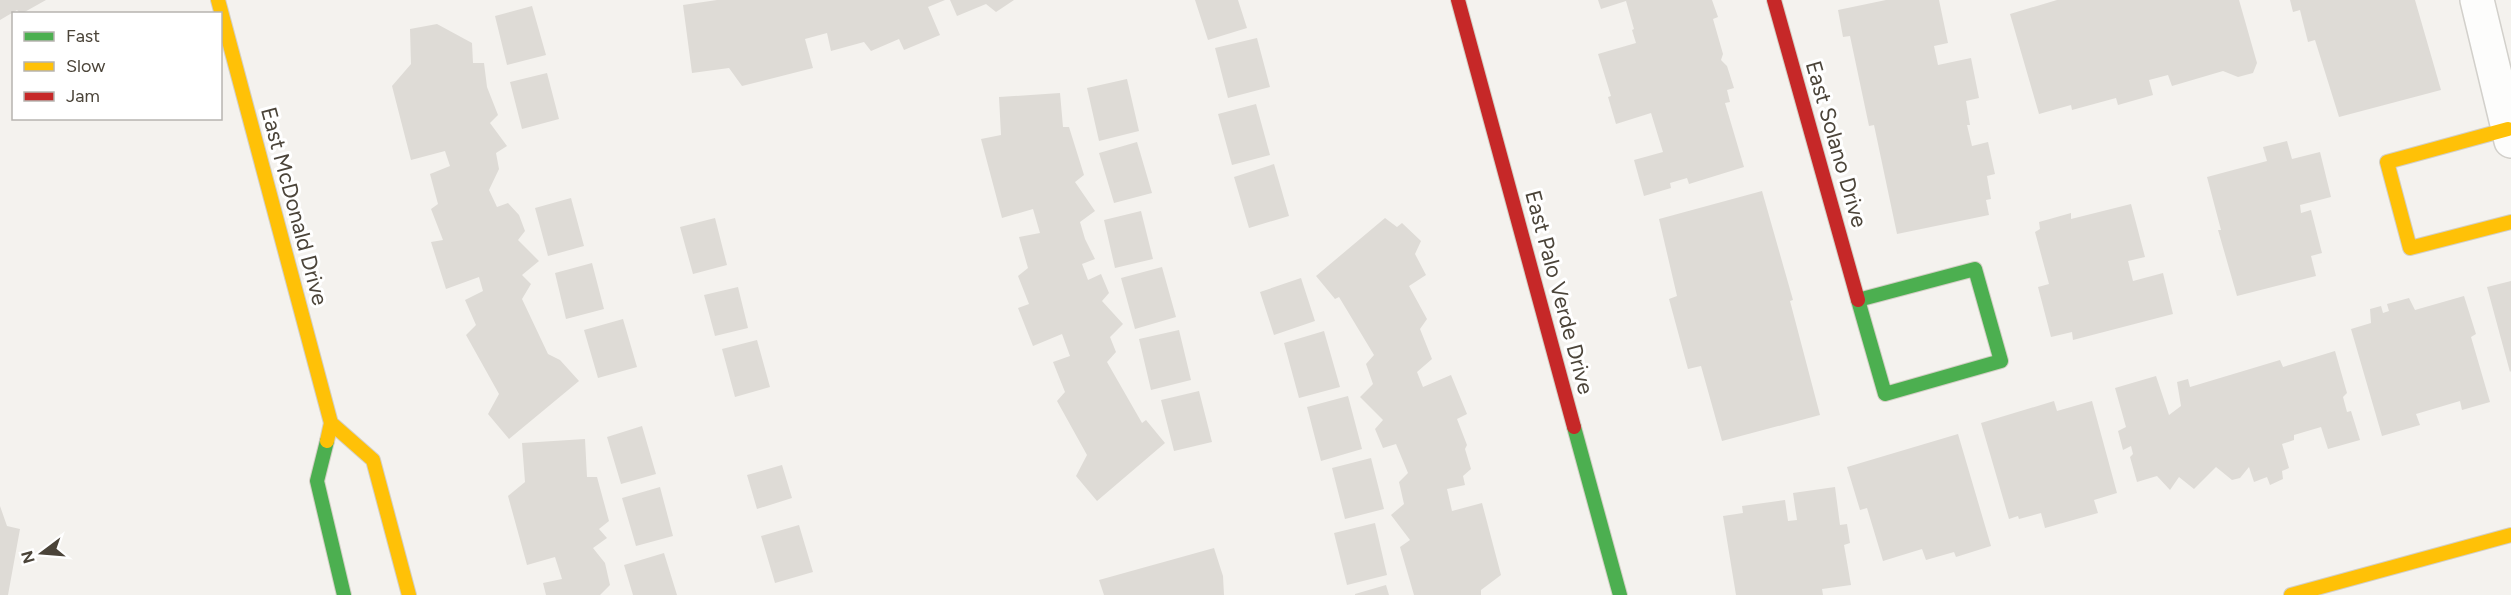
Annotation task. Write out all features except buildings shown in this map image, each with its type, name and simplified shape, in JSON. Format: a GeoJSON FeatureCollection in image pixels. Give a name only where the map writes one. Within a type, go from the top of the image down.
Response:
{"type":"FeatureCollection","features":[{"type":"Feature","properties":{"kind":"street","name":"East Palo Verde Drive"},"geometry":{"type":"LineString","coordinates":[[1458,0],[1620,595]]}},
{"type":"Feature","properties":{"kind":"street","name":"East Solano Drive"},"geometry":{"type":"LineString","coordinates":[[1774,0],[1858,300],[1885,394],[2001,361],[1975,268],[1858,300]]}},
{"type":"Feature","properties":{"kind":"street"},"geometry":{"type":"LineString","coordinates":[[2477,0],[2509,135],[2387,162],[2410,248],[2511,222]]}},
{"type":"Feature","properties":{"kind":"street","name":"East McDonald Drive"},"geometry":{"type":"LineString","coordinates":[[222,15],[331,423],[317,481],[344,595]]}},
{"type":"Feature","properties":{"kind":"street"},"geometry":{"type":"LineString","coordinates":[[331,423],[373,460],[409,595]]}},
{"type":"Feature","properties":{"kind":"street"},"geometry":{"type":"LineString","coordinates":[[2291,595],[2511,535]]}},
{"type":"Feature","properties":{"kind":"traffic: fast"},"geometry":{"type":"LineString","coordinates":[[1975,269],[2001,361],[1885,394],[1858,300],[1975,269]]}},
{"type":"Feature","properties":{"kind":"traffic: fast"},"geometry":{"type":"LineString","coordinates":[[1574,427],[1620,595]]}},
{"type":"Feature","properties":{"kind":"traffic: fast"},"geometry":{"type":"LineString","coordinates":[[327,441],[317,481],[344,595]]}},
{"type":"Feature","properties":{"kind":"traffic: slow"},"geometry":{"type":"LineString","coordinates":[[218,0],[221,12]]}},
{"type":"Feature","properties":{"kind":"traffic: slow"},"geometry":{"type":"LineString","coordinates":[[222,15],[331,423],[327,441]]}},
{"type":"Feature","properties":{"kind":"traffic: slow"},"geometry":{"type":"LineString","coordinates":[[2508,129],[2387,162],[2410,248],[2511,222]]}},
{"type":"Feature","properties":{"kind":"traffic: slow"},"geometry":{"type":"LineString","coordinates":[[331,423],[373,460],[409,595]]}},
{"type":"Feature","properties":{"kind":"traffic: slow"},"geometry":{"type":"LineString","coordinates":[[2291,595],[2511,535]]}},
{"type":"Feature","properties":{"kind":"traffic: jam"},"geometry":{"type":"LineString","coordinates":[[1458,0],[1574,427]]}},
{"type":"Feature","properties":{"kind":"traffic: jam"},"geometry":{"type":"LineString","coordinates":[[1774,0],[1858,300]]}}]}
